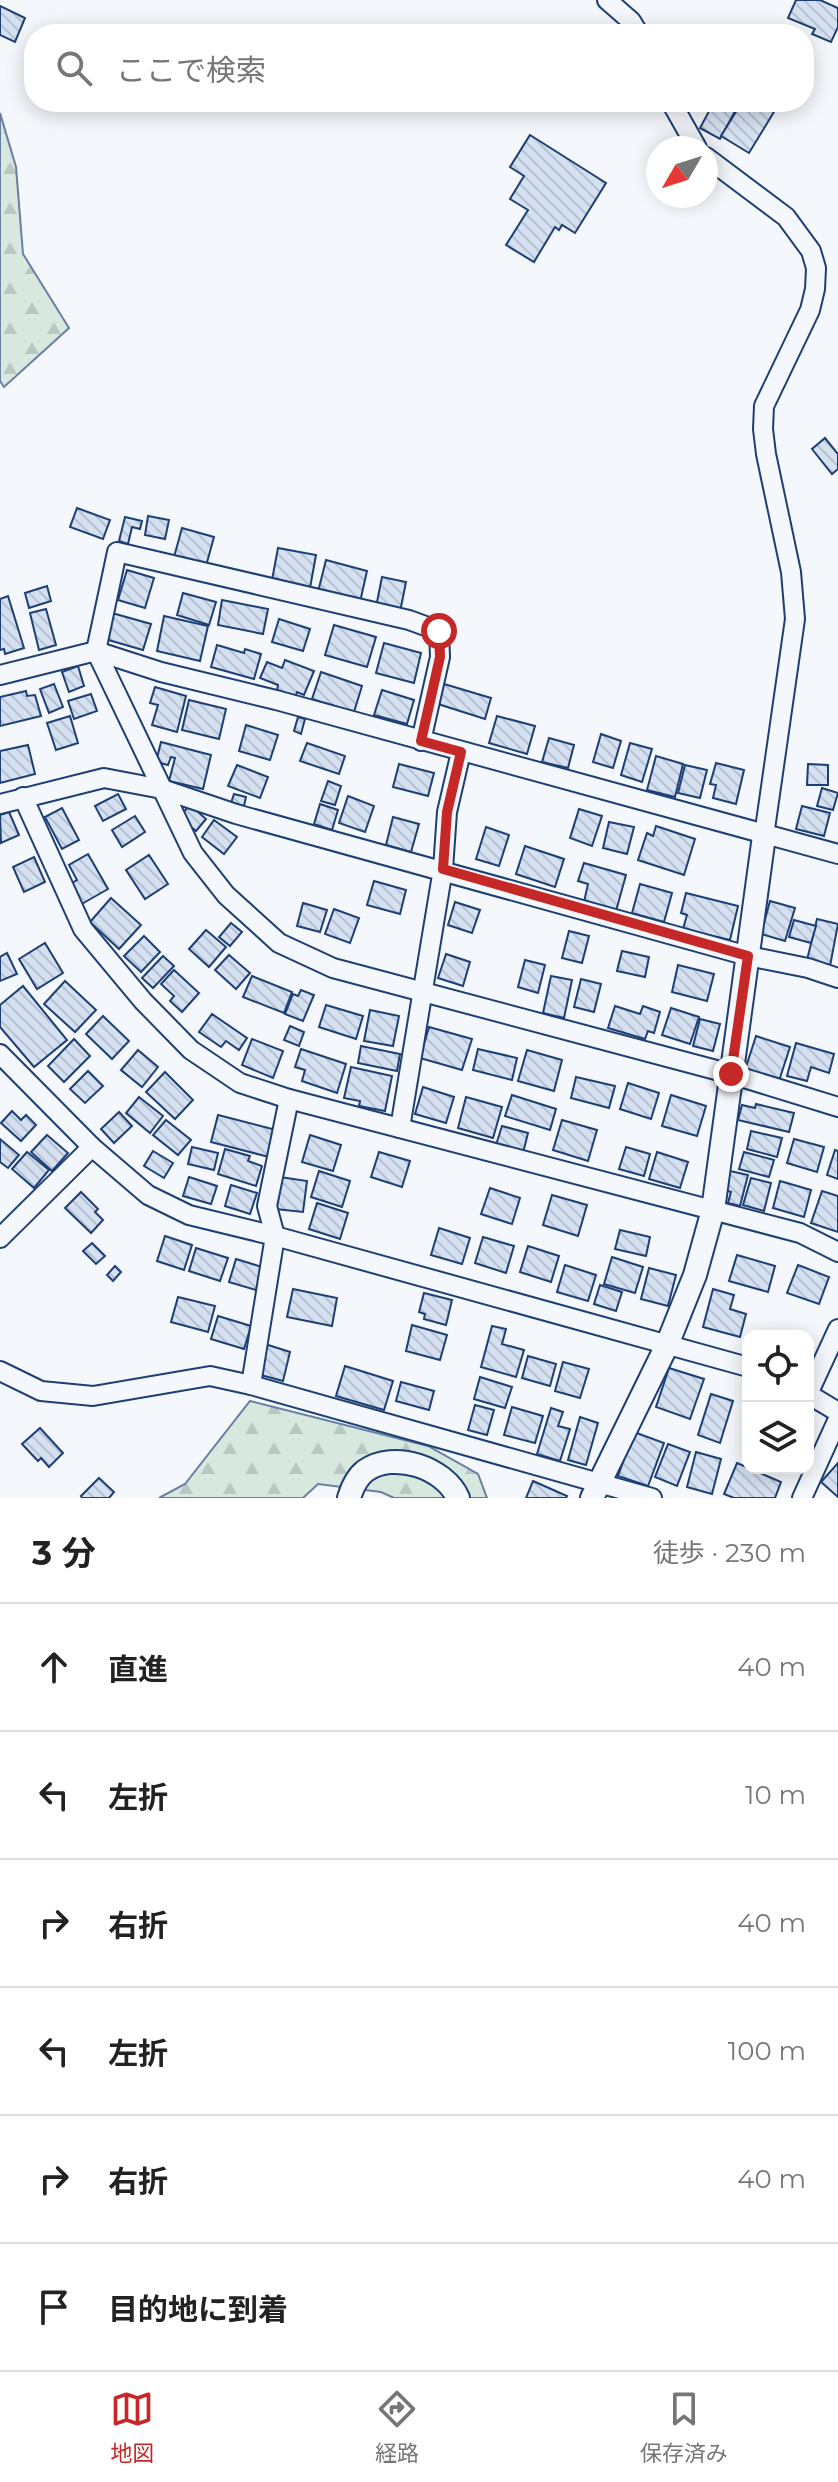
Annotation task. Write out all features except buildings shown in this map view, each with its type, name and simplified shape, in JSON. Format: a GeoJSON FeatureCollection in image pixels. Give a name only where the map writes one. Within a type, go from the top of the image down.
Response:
{"type":"FeatureCollection","features":[{"type":"Feature","properties":{"kind":"street"},"geometry":{"type":"LineString","coordinates":[[607,0],[633,24]]}},
{"type":"Feature","properties":{"kind":"street"},"geometry":{"type":"LineString","coordinates":[[677,112],[690,136]]}},
{"type":"Feature","properties":{"kind":"street"},"geometry":{"type":"LineString","coordinates":[[595,1491],[667,1345],[695,1275],[713,1210],[795,619],[791,572],[766,454],[764,406],[810,310],[816,268],[811,251],[786,217],[718,166]]}},
{"type":"Feature","properties":{"kind":"street"},"geometry":{"type":"LineString","coordinates":[[421,741],[440,657],[439,631],[409,620],[117,552],[96,651],[193,853],[226,895],[279,943],[333,968],[731,1074],[838,1107]]}},
{"type":"Feature","properties":{"kind":"street"},"geometry":{"type":"LineString","coordinates":[[0,675],[96,651],[161,672],[276,700],[838,854]]}},
{"type":"Feature","properties":{"kind":"street"},"geometry":{"type":"LineString","coordinates":[[400,1128],[443,869],[447,812],[461,752]]}},
{"type":"Feature","properties":{"kind":"street"},"geometry":{"type":"LineString","coordinates":[[0,804],[104,778],[162,789],[236,814],[748,956],[808,968],[838,978]]}},
{"type":"Feature","properties":{"kind":"street"},"geometry":{"type":"LineString","coordinates":[[23,797],[83,929],[143,1001],[191,1050],[240,1083],[289,1099],[800,1233],[838,1252]]}},
{"type":"Feature","properties":{"kind":"street"},"geometry":{"type":"LineString","coordinates":[[0,1054],[92,1147],[148,1195],[189,1215],[742,1365]]}},
{"type":"Feature","properties":{"kind":"street"},"geometry":{"type":"LineString","coordinates":[[251,1385],[275,1236],[267,1206],[289,1099]]}},
{"type":"Feature","properties":{"kind":"street"},"geometry":{"type":"LineString","coordinates":[[0,1238],[92,1147]]}},
{"type":"Feature","properties":{"kind":"street"},"geometry":{"type":"LineString","coordinates":[[814,1381],[838,1329]]}},
{"type":"Feature","properties":{"kind":"street"},"geometry":{"type":"LineString","coordinates":[[0,1371],[41,1391],[93,1396],[210,1376],[251,1385],[595,1491],[652,1498]]}},
{"type":"Feature","properties":{"kind":"street"},"geometry":{"type":"LineString","coordinates":[[814,1398],[838,1412]]}},
{"type":"Feature","properties":{"kind":"street"},"geometry":{"type":"LineString","coordinates":[[802,1498],[838,1419]]}},
{"type":"Feature","properties":{"kind":"street"},"geometry":{"type":"LineString","coordinates":[[349,1498],[354,1483],[366,1470],[381,1464],[400,1463],[437,1473],[453,1486],[458,1498]]}},
{"type":"Feature","properties":{"kind":"green space"},"geometry":{"type":"Polygon","coordinates":[[[0,113],[16,167],[23,254],[69,328],[4,387],[0,381],[0,113]]]}},
{"type":"Feature","properties":{"kind":"green space"},"geometry":{"type":"Polygon","coordinates":[[[250,1401],[428,1446],[478,1474],[487,1498],[394,1498],[381,1492],[318,1484],[303,1498],[159,1498],[185,1484],[250,1401]]]}},
{"type":"Feature","properties":{"kind":"route"},"geometry":{"type":"LineString","coordinates":[[439,631],[440,657],[421,741],[461,752],[447,812],[443,869],[748,956],[731,1074]]}}]}
